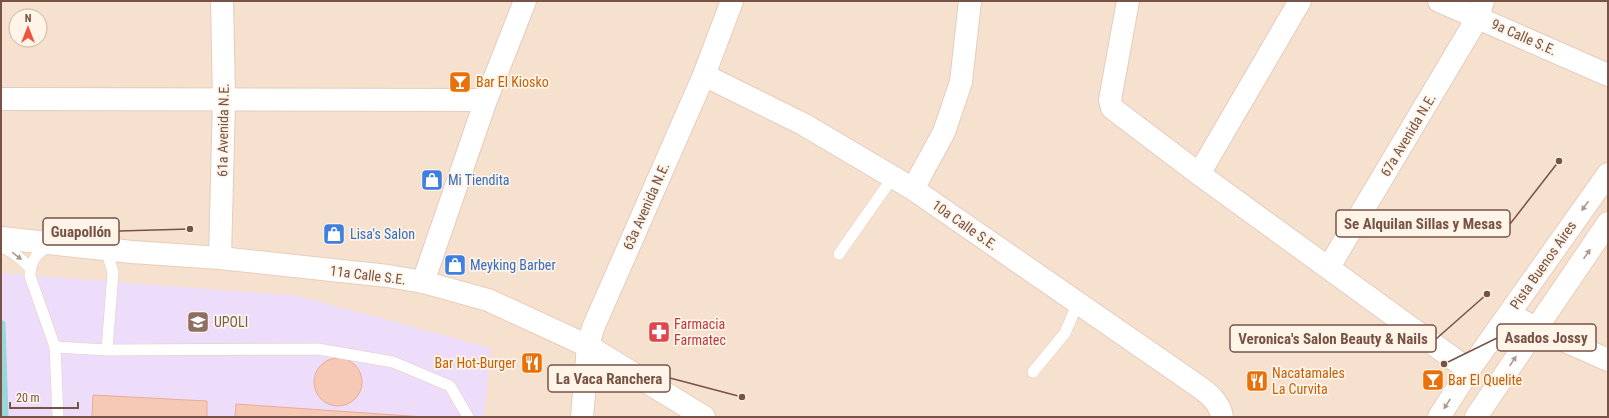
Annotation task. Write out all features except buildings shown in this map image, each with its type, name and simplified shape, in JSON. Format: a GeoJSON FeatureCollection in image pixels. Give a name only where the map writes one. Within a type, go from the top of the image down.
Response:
{"type":"FeatureCollection","features":[{"type":"Feature","properties":{"kind":"street","name":"61a Avenida N.E."},"geometry":{"type":"LineString","coordinates":[[220,258],[224,100],[222,1]]}},
{"type":"Feature","properties":{"kind":"street"},"geometry":{"type":"LineString","coordinates":[[423,282],[486,100],[525,1]]}},
{"type":"Feature","properties":{"kind":"street","name":"63a Avenida N.E."},"geometry":{"type":"LineString","coordinates":[[582,417],[588,346],[593,328],[704,75],[732,1]]}},
{"type":"Feature","properties":{"kind":"street"},"geometry":{"type":"LineString","coordinates":[[913,189],[944,132],[961,82],[970,1]]}},
{"type":"Feature","properties":{"kind":"street"},"geometry":{"type":"LineString","coordinates":[[1128,1],[1110,100],[1112,108],[1199,174],[1469,370]]}},
{"type":"Feature","properties":{"kind":"street"},"geometry":{"type":"LineString","coordinates":[[1199,174],[1300,1]]}},
{"type":"Feature","properties":{"kind":"street","name":"9a Calle S.E."},"geometry":{"type":"LineString","coordinates":[[1439,1],[1480,9],[1608,75]]}},
{"type":"Feature","properties":{"kind":"street","name":"67a Avenida N.E."},"geometry":{"type":"LineString","coordinates":[[1328,267],[1480,9]]}},
{"type":"Feature","properties":{"kind":"street","name":"10a Calle S.E."},"geometry":{"type":"LineString","coordinates":[[704,75],[803,124],[913,189],[1212,396],[1222,412],[1222,417]]}},
{"type":"Feature","properties":{"kind":"street"},"geometry":{"type":"LineString","coordinates":[[1,99],[486,100]]}},
{"type":"Feature","properties":{"kind":"street","name":"Pista Buenos Aires"},"geometry":{"type":"LineString","coordinates":[[1439,417],[1469,370],[1608,174]]}},
{"type":"Feature","properties":{"kind":"street"},"geometry":{"type":"LineString","coordinates":[[1476,417],[1608,223]]}},
{"type":"Feature","properties":{"kind":"street","name":"11a Calle S.E."},"geometry":{"type":"LineString","coordinates":[[1,238],[132,252],[220,258],[388,276],[423,282],[488,300],[588,346],[704,417]]}},
{"type":"Feature","properties":{"kind":"street"},"geometry":{"type":"LineString","coordinates":[[1509,314],[1536,328],[1608,360]]}},
{"type":"Feature","properties":{"kind":"lane"},"geometry":{"type":"LineString","coordinates":[[839,254],[893,177]]}},
{"type":"Feature","properties":{"kind":"lane"},"geometry":{"type":"LineString","coordinates":[[54,243],[39,252],[30,268],[30,276],[55,347],[58,417]]}},
{"type":"Feature","properties":{"kind":"lane"},"geometry":{"type":"LineString","coordinates":[[1,247],[7,249],[20,258],[30,268]]}},
{"type":"Feature","properties":{"kind":"lane"},"geometry":{"type":"LineString","coordinates":[[103,249],[108,256],[113,272],[107,350]]}},
{"type":"Feature","properties":{"kind":"lane"},"geometry":{"type":"LineString","coordinates":[[113,272],[117,264],[132,252]]}},
{"type":"Feature","properties":{"kind":"lane"},"geometry":{"type":"LineString","coordinates":[[1033,372],[1065,333],[1078,303]]}},
{"type":"Feature","properties":{"kind":"lane"},"geometry":{"type":"LineString","coordinates":[[55,347],[107,350],[318,348],[393,362],[450,386],[468,417]]}},
{"type":"Feature","properties":{"kind":"shaded area"},"geometry":{"type":"Polygon","coordinates":[[[1,1],[1608,1],[1608,417],[1,417],[1,1]]]}},
{"type":"Feature","properties":{"kind":"shaded area","name":"UPOLI"},"geometry":{"type":"Polygon","coordinates":[[[1,273],[299,296],[491,348],[484,417],[1,417],[1,273]]]}},
{"type":"Feature","properties":{"kind":"waterway"},"geometry":{"type":"LineString","coordinates":[[2,324],[5,417]]}},
{"type":"Feature","properties":{"kind":"place","name":"Bar El Kiosko"},"geometry":{"type":"Point","coordinates":[460,82]}},
{"type":"Feature","properties":{"kind":"place","name":"Se Alquilan Sillas y Mesas"},"geometry":{"type":"Point","coordinates":[1559,161]}},
{"type":"Feature","properties":{"kind":"place","name":"Mi Tiendita"},"geometry":{"type":"Point","coordinates":[432,180]}},
{"type":"Feature","properties":{"kind":"place","name":"Guapollón"},"geometry":{"type":"Point","coordinates":[190,229]}},
{"type":"Feature","properties":{"kind":"place","name":"Lisa's Salon"},"geometry":{"type":"Point","coordinates":[334,234]}},
{"type":"Feature","properties":{"kind":"place","name":"Meyking Barber"},"geometry":{"type":"Point","coordinates":[455,265]}},
{"type":"Feature","properties":{"kind":"place","name":"Veronica's Salon Beauty & Nails"},"geometry":{"type":"Point","coordinates":[1487,294]}},
{"type":"Feature","properties":{"kind":"place","name":"UPOLI"},"geometry":{"type":"Point","coordinates":[198,322]}},
{"type":"Feature","properties":{"kind":"place","name":"Farmacia Farmatec"},"geometry":{"type":"Point","coordinates":[659,332]}},
{"type":"Feature","properties":{"kind":"place","name":"Bar Hot-Burger"},"geometry":{"type":"Point","coordinates":[532,363]}},
{"type":"Feature","properties":{"kind":"place","name":"Asados Jossy"},"geometry":{"type":"Point","coordinates":[1444,364]}},
{"type":"Feature","properties":{"kind":"place","name":"Bar El Quelite"},"geometry":{"type":"Point","coordinates":[1433,380]}},
{"type":"Feature","properties":{"kind":"place","name":"Nacatamales La Curvita"},"geometry":{"type":"Point","coordinates":[1257,381]}},
{"type":"Feature","properties":{"kind":"place","name":"La Vaca Ranchera"},"geometry":{"type":"Point","coordinates":[742,397]}}]}
